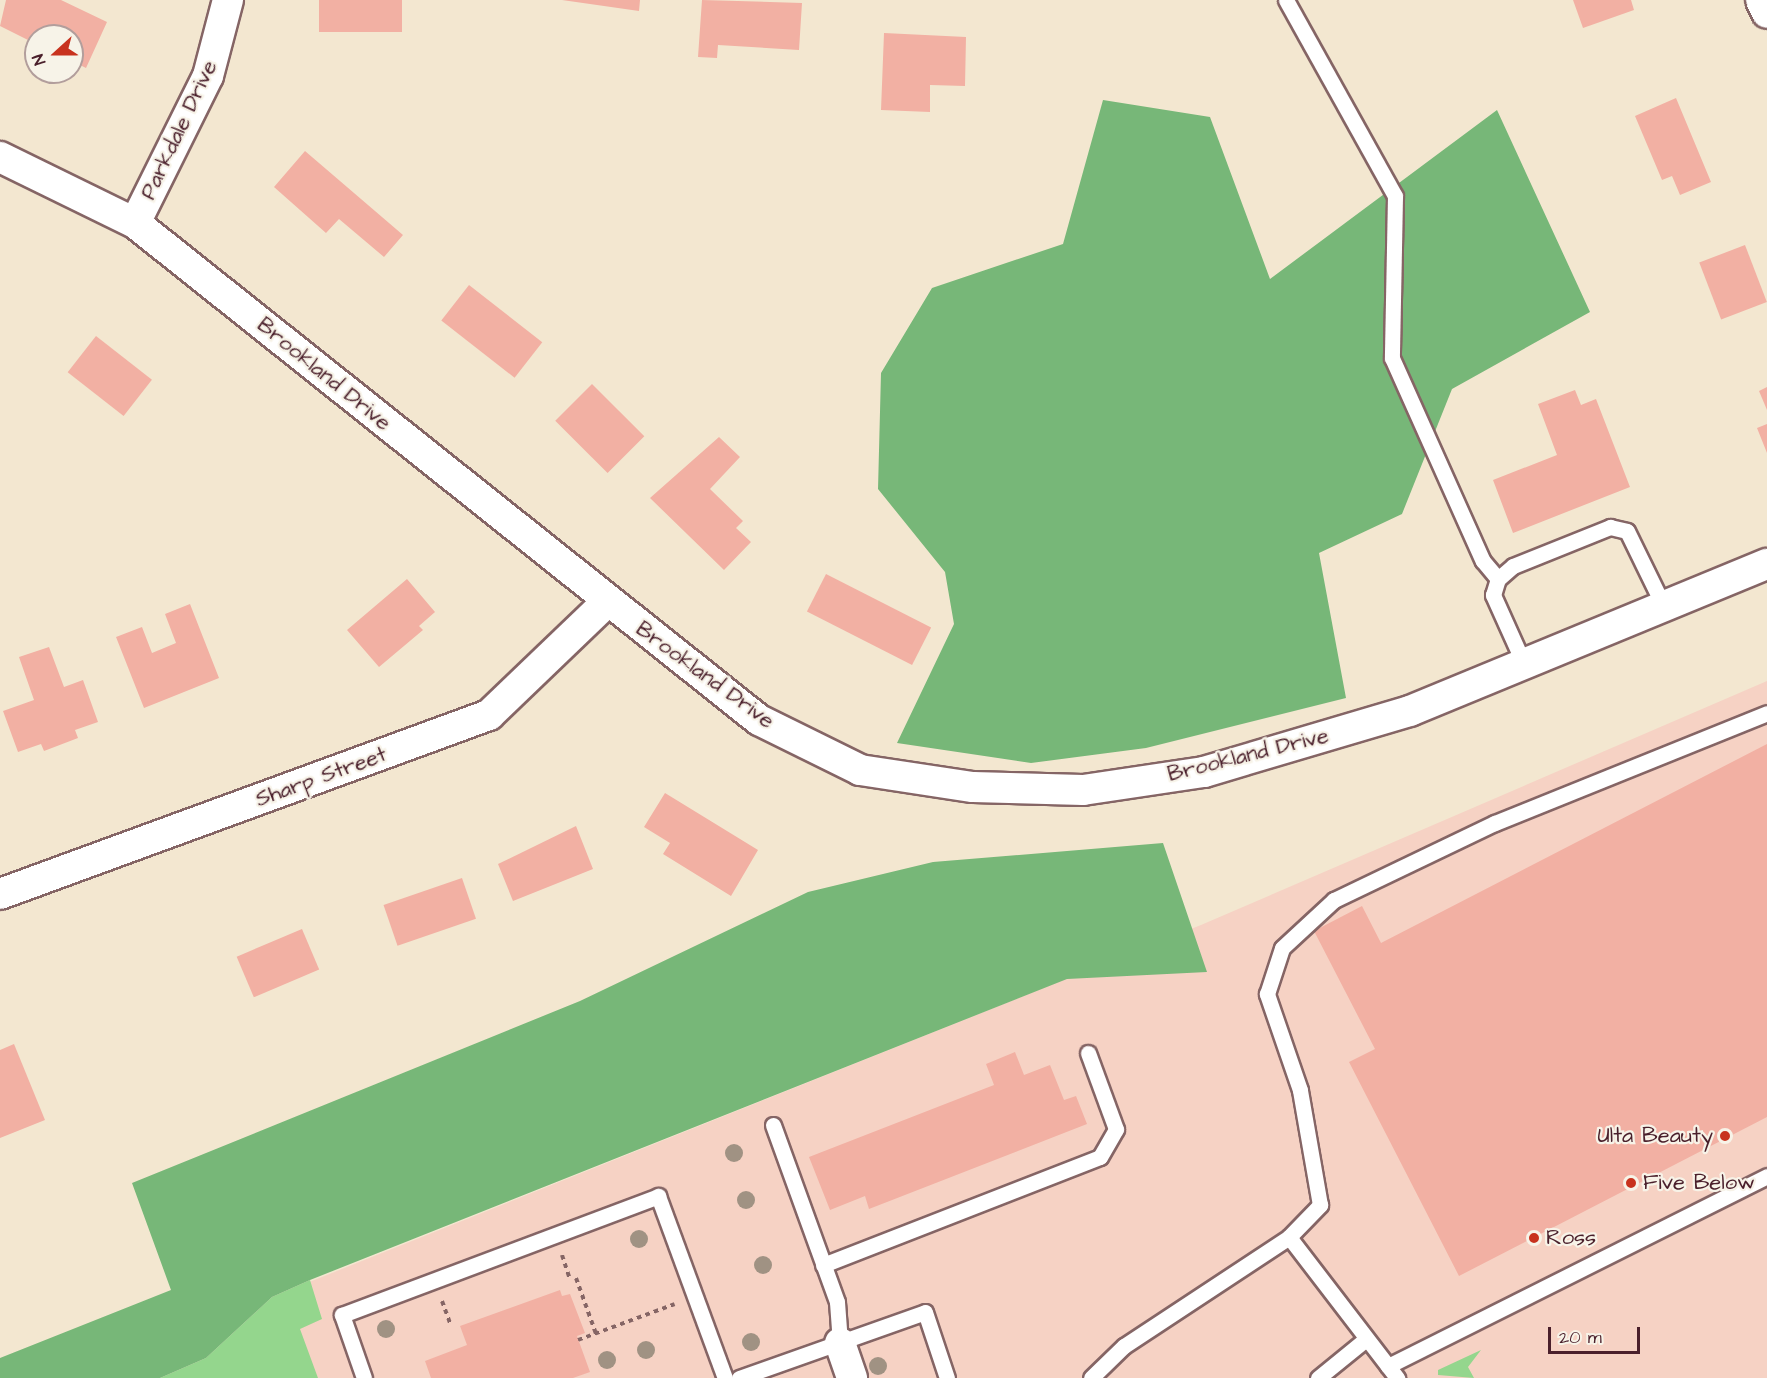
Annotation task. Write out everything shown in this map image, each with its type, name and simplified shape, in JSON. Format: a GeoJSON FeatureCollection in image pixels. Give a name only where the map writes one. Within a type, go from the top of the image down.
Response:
{"type":"FeatureCollection","features":[{"type":"Feature","properties":{"kind":"street","name":"Parkdale Drive"},"geometry":{"type":"LineString","coordinates":[[135,223],[208,76],[228,0]]}},
{"type":"Feature","properties":{"kind":"street"},"geometry":{"type":"LineString","coordinates":[[1761,0],[1767,13]]}},
{"type":"Feature","properties":{"kind":"street","name":"Brookland Drive"},"geometry":{"type":"LineString","coordinates":[[0,157],[135,223],[607,603],[759,720],[860,770],[973,787],[1083,790],[1204,772],[1410,711],[1767,564]]}},
{"type":"Feature","properties":{"kind":"street","name":"Sharp Street"},"geometry":{"type":"LineString","coordinates":[[0,894],[489,715],[607,603]]}},
{"type":"Feature","properties":{"kind":"street"},"geometry":{"type":"LineString","coordinates":[[840,1342],[852,1378]]}},
{"type":"Feature","properties":{"kind":"lane"},"geometry":{"type":"LineString","coordinates":[[1286,0],[1395,196],[1392,358],[1483,561],[1498,579]]}},
{"type":"Feature","properties":{"kind":"lane"},"geometry":{"type":"LineString","coordinates":[[1524,664],[1494,595],[1498,579],[1513,566],[1610,527],[1627,531],[1664,607]]}},
{"type":"Feature","properties":{"kind":"lane"},"geometry":{"type":"LineString","coordinates":[[1090,1378],[1124,1346],[1289,1237],[1320,1205],[1300,1090],[1267,994],[1282,948],[1334,900],[1495,823],[1767,713]]}},
{"type":"Feature","properties":{"kind":"lane"},"geometry":{"type":"LineString","coordinates":[[824,1264],[1100,1157],[1116,1129],[1088,1053]]}},
{"type":"Feature","properties":{"kind":"lane"},"geometry":{"type":"LineString","coordinates":[[773,1125],[837,1302],[840,1342]]}},
{"type":"Feature","properties":{"kind":"lane"},"geometry":{"type":"LineString","coordinates":[[1289,1237],[1392,1372],[1767,1176]]}},
{"type":"Feature","properties":{"kind":"lane"},"geometry":{"type":"LineString","coordinates":[[364,1378],[342,1315],[658,1196],[725,1378]]}},
{"type":"Feature","properties":{"kind":"lane"},"geometry":{"type":"LineString","coordinates":[[739,1378],[925,1312],[947,1378]]}},
{"type":"Feature","properties":{"kind":"lane"},"geometry":{"type":"LineString","coordinates":[[1318,1378],[1366,1339]]}},
{"type":"Feature","properties":{"kind":"path"},"geometry":{"type":"LineString","coordinates":[[576,1278],[596,1334]]}},
{"type":"Feature","properties":{"kind":"path"},"geometry":{"type":"LineString","coordinates":[[578,1340],[649,1314]]}},
{"type":"Feature","properties":{"kind":"shaded area"},"geometry":{"type":"Polygon","coordinates":[[[1767,681],[1767,1378],[302,1378],[272,1297],[1201,925],[1767,681]]]}},
{"type":"Feature","properties":{"kind":"green space"},"geometry":{"type":"Polygon","coordinates":[[[1103,100],[1210,117],[1270,279],[1497,110],[1590,312],[1452,389],[1402,514],[1319,553],[1346,698],[1146,748],[1031,763],[897,743],[954,624],[945,572],[878,489],[881,373],[932,288],[1063,244],[1103,100]]]}},
{"type":"Feature","properties":{"kind":"green space"},"geometry":{"type":"Polygon","coordinates":[[[1163,843],[1207,972],[1067,979],[310,1280],[272,1297],[206,1358],[160,1378],[0,1378],[0,1358],[171,1290],[132,1183],[580,1001],[808,892],[933,862],[1163,843]]]}},
{"type":"Feature","properties":{"kind":"green space"},"geometry":{"type":"Polygon","coordinates":[[[310,1280],[322,1319],[300,1329],[318,1378],[160,1378],[206,1358],[272,1297],[310,1280]]]}},
{"type":"Feature","properties":{"kind":"green space"},"geometry":{"type":"Polygon","coordinates":[[[1481,1350],[1468,1367],[1474,1378],[1438,1375],[1438,1370],[1481,1350]]]}},
{"type":"Feature","properties":{"kind":"building"},"geometry":{"type":"Polygon","coordinates":[[[6,0],[61,0],[107,22],[86,68],[84,67],[84,24],[24,24],[24,38],[0,26],[6,0]]]}},
{"type":"Feature","properties":{"kind":"building"},"geometry":{"type":"Polygon","coordinates":[[[319,0],[402,0],[402,32],[319,32],[319,0]]]}},
{"type":"Feature","properties":{"kind":"building"},"geometry":{"type":"Polygon","coordinates":[[[562,0],[640,0],[639,11],[562,0]]]}},
{"type":"Feature","properties":{"kind":"building"},"geometry":{"type":"Polygon","coordinates":[[[702,0],[802,3],[799,50],[718,45],[717,58],[698,57],[702,0]]]}},
{"type":"Feature","properties":{"kind":"building"},"geometry":{"type":"Polygon","coordinates":[[[1573,0],[1631,0],[1634,10],[1583,28],[1573,0]]]}},
{"type":"Feature","properties":{"kind":"building"},"geometry":{"type":"Polygon","coordinates":[[[884,33],[966,37],[965,86],[930,85],[930,112],[881,110],[884,33]]]}},
{"type":"Feature","properties":{"kind":"building"},"geometry":{"type":"Polygon","coordinates":[[[1676,98],[1711,182],[1680,195],[1672,176],[1662,180],[1635,116],[1676,98]]]}},
{"type":"Feature","properties":{"kind":"building"},"geometry":{"type":"Polygon","coordinates":[[[305,151],[403,235],[384,257],[339,219],[326,233],[274,187],[305,151]]]}},
{"type":"Feature","properties":{"kind":"building"},"geometry":{"type":"Polygon","coordinates":[[[1745,245],[1767,302],[1721,320],[1699,263],[1745,245]]]}},
{"type":"Feature","properties":{"kind":"building"},"geometry":{"type":"Polygon","coordinates":[[[469,285],[542,342],[515,378],[441,320],[469,285]]]}},
{"type":"Feature","properties":{"kind":"building"},"geometry":{"type":"Polygon","coordinates":[[[96,336],[152,380],[124,416],[68,372],[96,336]]]}},
{"type":"Feature","properties":{"kind":"building"},"geometry":{"type":"Polygon","coordinates":[[[592,384],[644,436],[608,473],[555,421],[592,384]]]}},
{"type":"Feature","properties":{"kind":"building"},"geometry":{"type":"Polygon","coordinates":[[[1767,387],[1767,410],[1759,391],[1767,387]]]}},
{"type":"Feature","properties":{"kind":"building"},"geometry":{"type":"Polygon","coordinates":[[[1575,390],[1581,405],[1596,399],[1630,487],[1513,533],[1493,480],[1557,455],[1538,404],[1575,390]]]}},
{"type":"Feature","properties":{"kind":"building"},"geometry":{"type":"Polygon","coordinates":[[[1767,424],[1767,453],[1757,428],[1767,424]]]}},
{"type":"Feature","properties":{"kind":"building"},"geometry":{"type":"Polygon","coordinates":[[[719,437],[740,457],[710,489],[743,521],[736,528],[751,542],[724,570],[650,498],[719,437]]]}},
{"type":"Feature","properties":{"kind":"building"},"geometry":{"type":"Polygon","coordinates":[[[826,574],[931,628],[912,665],[807,611],[826,574]]]}},
{"type":"Feature","properties":{"kind":"building"},"geometry":{"type":"Polygon","coordinates":[[[407,579],[435,612],[419,626],[423,630],[379,667],[347,630],[407,579]]]}},
{"type":"Feature","properties":{"kind":"building"},"geometry":{"type":"Polygon","coordinates":[[[190,604],[219,678],[144,708],[116,637],[142,627],[152,653],[176,643],[165,614],[190,604]]]}},
{"type":"Feature","properties":{"kind":"building"},"geometry":{"type":"Polygon","coordinates":[[[49,647],[64,687],[83,680],[98,722],[75,730],[78,738],[44,751],[41,744],[18,752],[3,711],[34,700],[19,657],[49,647]]]}},
{"type":"Feature","properties":{"kind":"building"},"geometry":{"type":"Polygon","coordinates":[[[1767,744],[1767,1117],[1459,1276],[1349,1062],[1375,1049],[1314,931],[1362,906],[1381,943],[1767,744]]]}},
{"type":"Feature","properties":{"kind":"building"},"geometry":{"type":"Polygon","coordinates":[[[665,793],[758,850],[731,896],[663,854],[670,843],[644,827],[665,793]]]}},
{"type":"Feature","properties":{"kind":"building"},"geometry":{"type":"Polygon","coordinates":[[[576,826],[593,869],[513,901],[498,864],[576,826]]]}},
{"type":"Feature","properties":{"kind":"building"},"geometry":{"type":"Polygon","coordinates":[[[462,878],[476,919],[398,946],[384,905],[462,878]]]}},
{"type":"Feature","properties":{"kind":"building"},"geometry":{"type":"Polygon","coordinates":[[[302,929],[319,970],[254,997],[237,957],[302,929]]]}},
{"type":"Feature","properties":{"kind":"building"},"geometry":{"type":"Polygon","coordinates":[[[14,1044],[45,1120],[0,1138],[0,1050],[14,1044]]]}},
{"type":"Feature","properties":{"kind":"building"},"geometry":{"type":"Polygon","coordinates":[[[1015,1052],[1024,1075],[1050,1065],[1064,1100],[1076,1096],[1087,1124],[869,1209],[865,1196],[830,1210],[809,1157],[994,1085],[986,1064],[1015,1052]]]}},
{"type":"Feature","properties":{"kind":"building"},"geometry":{"type":"Polygon","coordinates":[[[560,1290],[562,1296],[570,1294],[585,1333],[577,1336],[590,1372],[573,1378],[431,1378],[425,1361],[467,1345],[460,1326],[560,1290]]]}},
{"type":"Feature","properties":{"kind":"place","name":"Ulta Beauty"},"geometry":{"type":"Point","coordinates":[1725,1136]}},
{"type":"Feature","properties":{"kind":"place","name":"Five Below"},"geometry":{"type":"Point","coordinates":[1631,1183]}},
{"type":"Feature","properties":{"kind":"place","name":"Ross"},"geometry":{"type":"Point","coordinates":[1534,1238]}}]}
